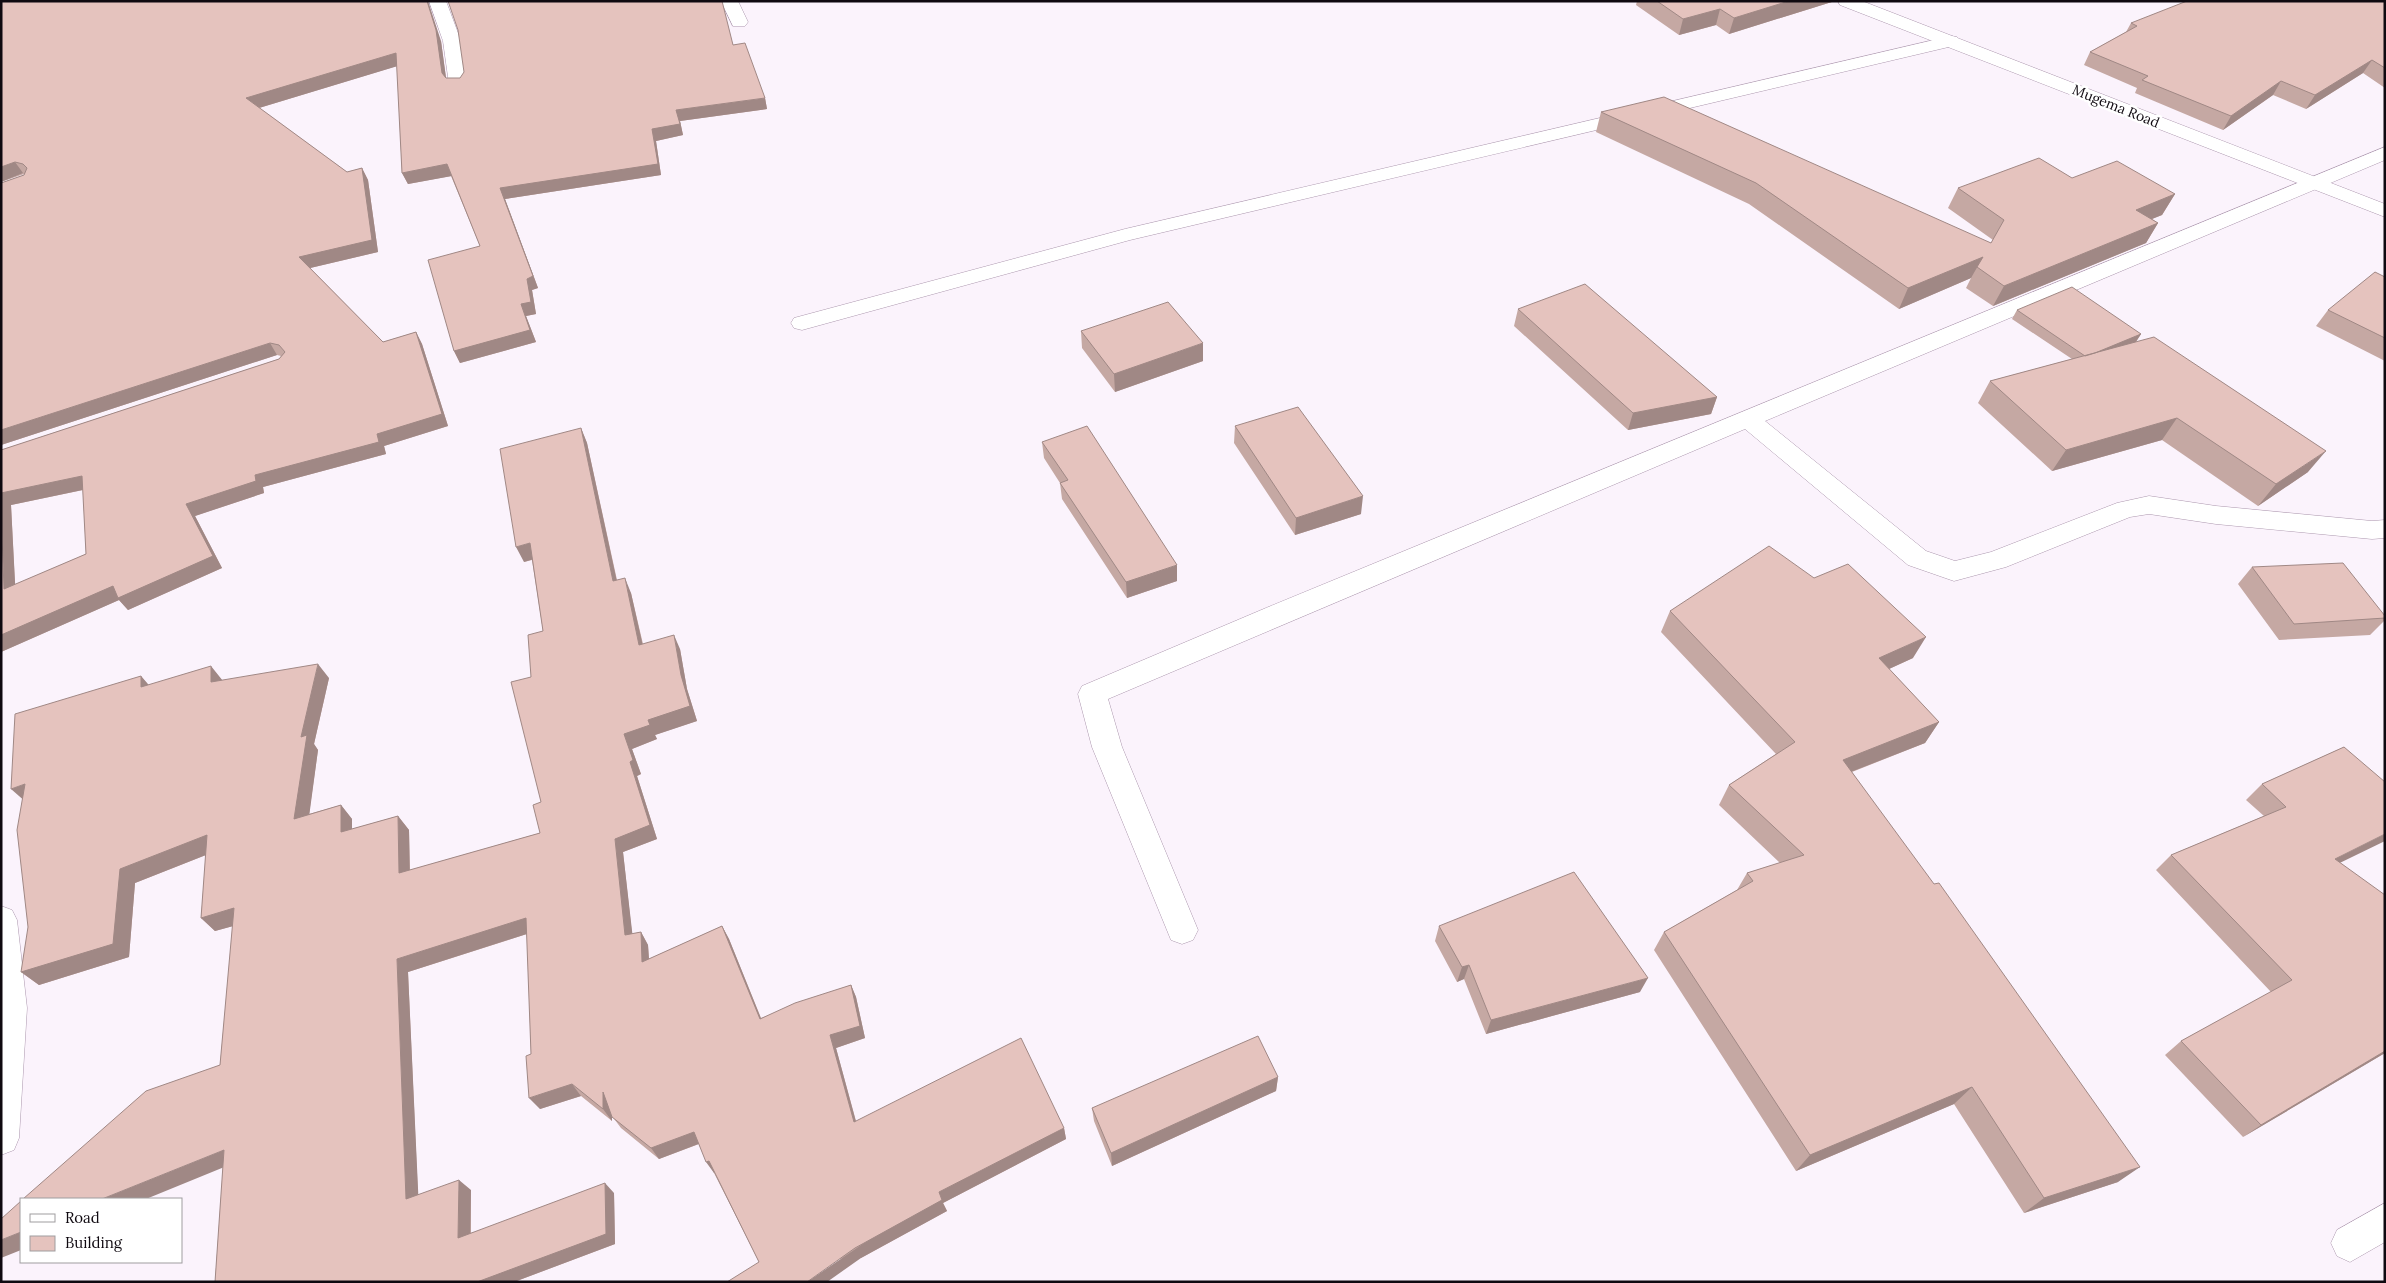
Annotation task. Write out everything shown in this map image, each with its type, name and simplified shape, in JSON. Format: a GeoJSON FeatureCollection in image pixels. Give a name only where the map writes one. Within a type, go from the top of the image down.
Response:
{"type":"FeatureCollection","features":[{"type":"Feature","properties":{"kind":"street"},"geometry":{"type":"LineString","coordinates":[[437,1],[452,41],[458,84]]}},
{"type":"Feature","properties":{"kind":"street"},"geometry":{"type":"LineString","coordinates":[[729,1],[739,22]]}},
{"type":"Feature","properties":{"kind":"street","name":"Mugema Road"},"geometry":{"type":"LineString","coordinates":[[1846,1],[2385,211]]}},
{"type":"Feature","properties":{"kind":"street"},"geometry":{"type":"LineString","coordinates":[[802,323],[1125,235],[1951,41]]}},
{"type":"Feature","properties":{"kind":"street"},"geometry":{"type":"LineString","coordinates":[[1182,930],[1106,747],[1092,694],[1276,615],[2385,153]]}},
{"type":"Feature","properties":{"kind":"street"},"geometry":{"type":"LineString","coordinates":[[1748,419],[1917,558],[1954,572],[1997,560],[2126,509],[2149,504],[2216,515],[2372,530],[2385,529]]}},
{"type":"Feature","properties":{"kind":"street"},"geometry":{"type":"LineString","coordinates":[[1,920],[10,1008],[1,1138]]}},
{"type":"Feature","properties":{"kind":"street"},"geometry":{"type":"LineString","coordinates":[[2350,1243],[2385,1221]]}},
{"type":"Feature","properties":{"kind":"building"},"geometry":{"type":"Polygon","coordinates":[[[1,1],[427,1],[436,30],[442,73],[446,78],[460,78],[464,72],[458,30],[448,1],[722,1],[733,45],[745,43],[765,98],[676,110],[680,124],[652,129],[658,164],[500,188],[533,276],[527,279],[531,302],[521,304],[530,330],[454,351],[428,260],[480,246],[447,164],[402,173],[396,53],[246,98],[347,172],[362,168],[372,240],[299,257],[383,342],[416,332],[442,414],[377,434],[379,442],[255,475],[256,481],[186,504],[213,556],[118,598],[113,586],[1,635],[1,508],[4,589],[86,554],[82,476],[1,493],[1,450],[279,359],[285,352],[279,345],[270,343],[1,430],[1,183],[24,175],[27,168],[23,164],[15,162],[1,167],[1,1]]]}},
{"type":"Feature","properties":{"kind":"building"},"geometry":{"type":"Polygon","coordinates":[[[1657,1],[1789,1],[1734,18],[1720,9],[1683,19],[1657,1]]]}},
{"type":"Feature","properties":{"kind":"building"},"geometry":{"type":"Polygon","coordinates":[[[2187,1],[2385,1],[2385,68],[2372,60],[2315,95],[2281,81],[2231,116],[2142,80],[2148,76],[2090,52],[2137,26],[2131,23],[2187,1]]]}},
{"type":"Feature","properties":{"kind":"building"},"geometry":{"type":"Polygon","coordinates":[[[1664,97],[1991,243],[2004,220],[1958,188],[2039,158],[2072,178],[2117,161],[2175,194],[2136,210],[2158,223],[2004,286],[1977,267],[1983,257],[1908,288],[1756,183],[1601,112],[1664,97]]]}},
{"type":"Feature","properties":{"kind":"building"},"geometry":{"type":"Polygon","coordinates":[[[2375,272],[2385,277],[2385,338],[2328,310],[2375,272]]]}},
{"type":"Feature","properties":{"kind":"building"},"geometry":{"type":"Polygon","coordinates":[[[1585,284],[1717,397],[1633,413],[1518,309],[1585,284]]]}},
{"type":"Feature","properties":{"kind":"building"},"geometry":{"type":"Polygon","coordinates":[[[2072,287],[2141,334],[2085,356],[2017,310],[2072,287]]]}},
{"type":"Feature","properties":{"kind":"building"},"geometry":{"type":"Polygon","coordinates":[[[1168,302],[1203,343],[1114,374],[1081,331],[1168,302]]]}},
{"type":"Feature","properties":{"kind":"building"},"geometry":{"type":"Polygon","coordinates":[[[2154,337],[2326,451],[2276,484],[2177,418],[2066,450],[1990,381],[2154,337]]]}},
{"type":"Feature","properties":{"kind":"building"},"geometry":{"type":"Polygon","coordinates":[[[1298,407],[1363,496],[1296,518],[1235,426],[1298,407]]]}},
{"type":"Feature","properties":{"kind":"building"},"geometry":{"type":"Polygon","coordinates":[[[1087,426],[1177,565],[1126,582],[1060,483],[1068,480],[1042,442],[1087,426]]]}},
{"type":"Feature","properties":{"kind":"building"},"geometry":{"type":"Polygon","coordinates":[[[581,428],[613,581],[625,578],[639,645],[674,635],[681,675],[690,706],[648,720],[650,725],[624,734],[633,760],[630,762],[650,825],[615,839],[625,935],[641,932],[642,962],[722,926],[760,1019],[795,1003],[851,985],[860,1026],[830,1035],[854,1122],[1021,1038],[1064,1128],[939,1192],[942,1200],[855,1248],[807,1282],[727,1282],[759,1262],[709,1161],[706,1162],[694,1132],[651,1148],[612,1117],[603,1092],[603,1109],[572,1084],[529,1098],[526,1056],[531,1054],[526,918],[397,959],[406,1199],[459,1180],[458,1238],[605,1183],[606,1234],[477,1282],[215,1282],[224,1150],[104,1198],[24,1198],[146,1091],[220,1065],[234,908],[201,918],[207,835],[120,869],[113,944],[21,972],[28,927],[17,830],[25,784],[11,789],[15,714],[141,676],[141,687],[211,666],[211,682],[318,664],[301,737],[307,735],[294,819],[341,805],[341,832],[398,816],[399,873],[540,833],[533,805],[541,802],[511,682],[531,677],[528,635],[543,631],[530,543],[516,547],[500,449],[581,428]]]}},
{"type":"Feature","properties":{"kind":"building"},"geometry":{"type":"Polygon","coordinates":[[[1769,546],[1814,578],[1848,564],[1926,637],[1879,658],[1939,722],[1843,760],[1934,884],[1939,883],[2140,1167],[2044,1198],[1972,1087],[1810,1155],[1664,932],[1753,881],[1747,873],[1804,855],[1729,785],[1795,742],[1670,611],[1769,546]]]}},
{"type":"Feature","properties":{"kind":"building"},"geometry":{"type":"Polygon","coordinates":[[[2343,563],[2385,618],[2294,624],[2252,567],[2343,563]]]}},
{"type":"Feature","properties":{"kind":"building"},"geometry":{"type":"Polygon","coordinates":[[[2344,747],[2385,782],[2385,834],[2335,859],[2385,895],[2385,1051],[2261,1125],[2181,1041],[2292,980],[2171,855],[2286,807],[2262,784],[2344,747]]]}},
{"type":"Feature","properties":{"kind":"building"},"geometry":{"type":"Polygon","coordinates":[[[1574,872],[1648,978],[1491,1020],[1469,965],[1462,967],[1439,926],[1574,872]]]}},
{"type":"Feature","properties":{"kind":"building"},"geometry":{"type":"Polygon","coordinates":[[[1258,1036],[1278,1077],[1111,1153],[1092,1108],[1258,1036]]]}},
{"type":"Feature","properties":{"kind":"building"},"geometry":{"type":"Polygon","coordinates":[[[20,1202],[20,1232],[1,1240],[1,1219],[20,1202]]]}}]}
